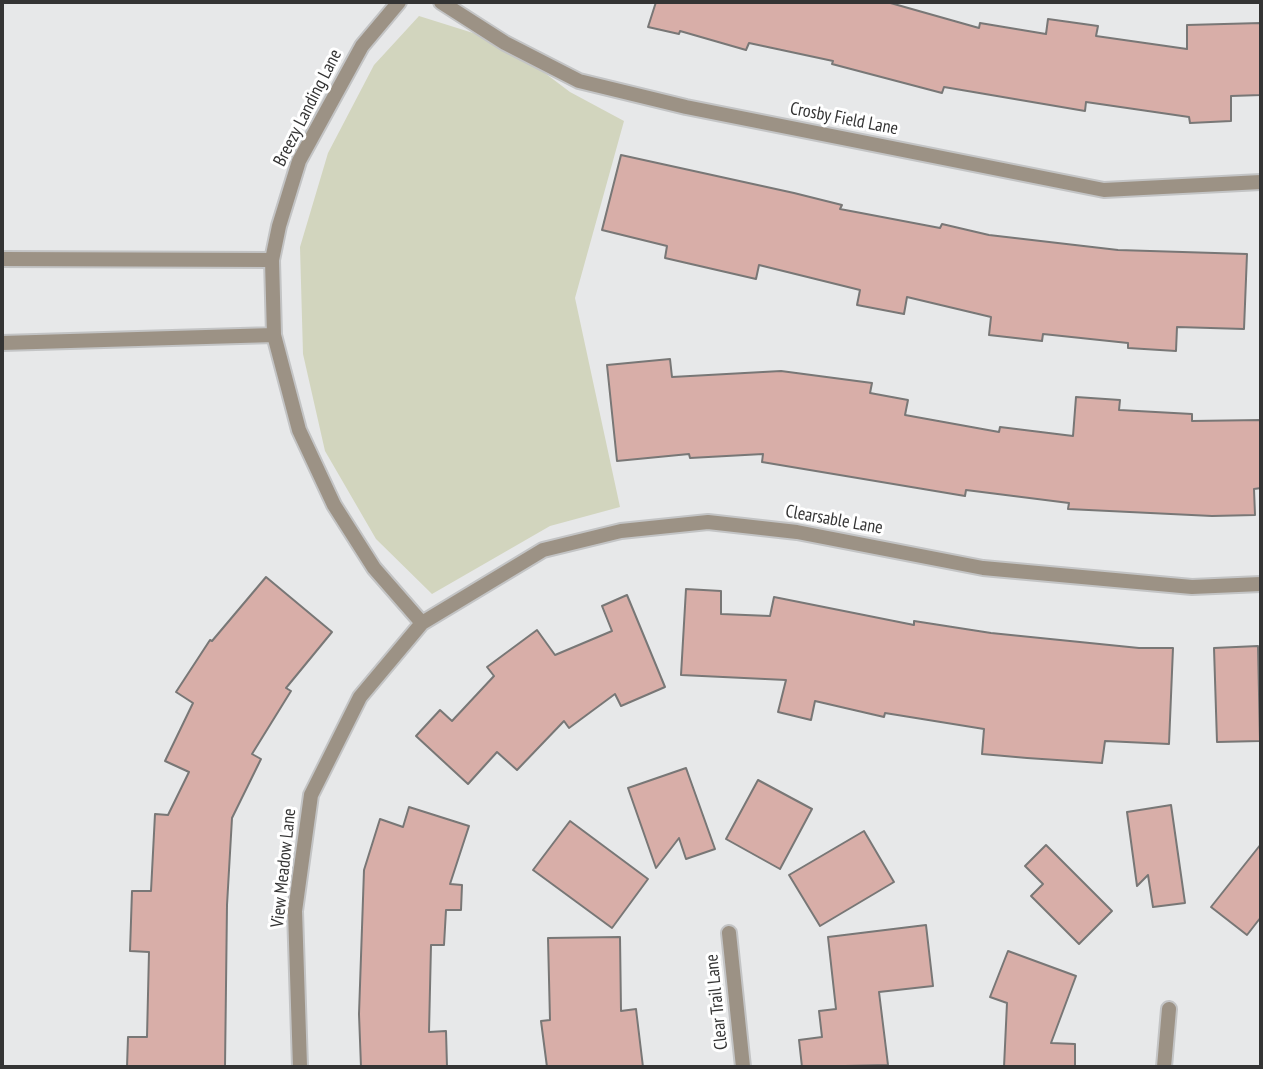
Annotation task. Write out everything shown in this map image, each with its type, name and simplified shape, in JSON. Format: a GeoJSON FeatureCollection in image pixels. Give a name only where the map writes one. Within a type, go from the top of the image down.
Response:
{"type":"FeatureCollection","features":[{"type":"Feature","properties":{"kind":"street","name":"Breezy Landing Lane"},"geometry":{"type":"LineString","coordinates":[[399,2],[362,46],[299,162],[279,226],[272,260],[274,335],[299,430],[334,505],[374,568],[422,623]]}},
{"type":"Feature","properties":{"kind":"street","name":"Crosby Field Lane"},"geometry":{"type":"LineString","coordinates":[[440,2],[505,43],[579,81],[687,107],[1104,190],[1261,181]]}},
{"type":"Feature","properties":{"kind":"street"},"geometry":{"type":"LineString","coordinates":[[2,259],[272,260]]}},
{"type":"Feature","properties":{"kind":"street"},"geometry":{"type":"LineString","coordinates":[[2,343],[274,335]]}},
{"type":"Feature","properties":{"kind":"street","name":"Clearsable Lane"},"geometry":{"type":"LineString","coordinates":[[422,623],[543,550],[621,531],[708,522],[797,532],[983,568],[1192,587],[1261,584]]}},
{"type":"Feature","properties":{"kind":"street","name":"View Meadow Lane"},"geometry":{"type":"LineString","coordinates":[[300,1067],[295,911],[311,795],[360,698],[422,623]]}},
{"type":"Feature","properties":{"kind":"street","name":"Clear Trail Lane"},"geometry":{"type":"LineString","coordinates":[[729,933],[743,1067]]}},
{"type":"Feature","properties":{"kind":"street"},"geometry":{"type":"LineString","coordinates":[[1164,1067],[1169,1009]]}},
{"type":"Feature","properties":{"kind":"green space"},"geometry":{"type":"Polygon","coordinates":[[[419,16],[505,43],[570,92],[624,121],[575,298],[620,507],[550,526],[432,594],[376,539],[325,451],[303,354],[300,247],[328,153],[374,65],[419,16]]]}},
{"type":"Feature","properties":{"kind":"building"},"geometry":{"type":"Polygon","coordinates":[[[656,2],[887,2],[979,28],[980,23],[1046,34],[1048,19],[1098,26],[1096,36],[1187,49],[1187,25],[1261,23],[1261,95],[1231,96],[1231,121],[1190,123],[1189,117],[1086,102],[1085,111],[944,87],[942,93],[832,64],[833,61],[749,43],[746,50],[680,31],[679,34],[648,27],[656,2]]]}},
{"type":"Feature","properties":{"kind":"building"},"geometry":{"type":"Polygon","coordinates":[[[621,155],[794,193],[842,205],[840,209],[940,228],[942,224],[989,235],[1118,250],[1247,254],[1244,329],[1177,327],[1176,351],[1128,348],[1128,343],[1043,334],[1042,341],[989,335],[991,317],[907,297],[904,314],[857,305],[860,290],[759,265],[756,279],[665,258],[667,246],[602,230],[621,155]]]}},
{"type":"Feature","properties":{"kind":"building"},"geometry":{"type":"Polygon","coordinates":[[[670,359],[672,377],[781,371],[872,383],[870,393],[908,400],[905,415],[999,432],[1000,427],[1073,436],[1076,397],[1120,400],[1119,410],[1192,414],[1192,421],[1261,420],[1261,488],[1254,489],[1255,515],[1212,516],[1068,509],[1069,503],[966,490],[965,496],[762,462],[763,454],[690,458],[689,454],[617,461],[607,365],[670,359]]]}},
{"type":"Feature","properties":{"kind":"building"},"geometry":{"type":"Polygon","coordinates":[[[266,577],[332,632],[286,688],[291,691],[252,754],[261,759],[232,818],[227,905],[225,1067],[127,1067],[128,1037],[147,1037],[149,952],[130,951],[132,891],[151,891],[155,814],[168,815],[189,772],[165,761],[193,703],[176,692],[210,640],[212,641],[266,577]]]}},
{"type":"Feature","properties":{"kind":"building"},"geometry":{"type":"Polygon","coordinates":[[[686,589],[721,591],[721,614],[770,616],[774,597],[914,625],[914,621],[991,633],[1139,648],[1173,648],[1169,744],[1105,741],[1102,763],[1027,758],[982,754],[984,729],[885,713],[884,717],[815,701],[811,720],[778,712],[786,680],[681,675],[686,589]]]}},
{"type":"Feature","properties":{"kind":"building"},"geometry":{"type":"Polygon","coordinates":[[[627,595],[665,687],[621,706],[615,694],[569,728],[564,721],[517,770],[497,752],[468,784],[416,736],[440,710],[452,721],[494,676],[487,667],[537,630],[555,655],[612,631],[602,606],[627,595]]]}},
{"type":"Feature","properties":{"kind":"building"},"geometry":{"type":"Polygon","coordinates":[[[1258,646],[1260,741],[1217,742],[1214,648],[1258,646]]]}},
{"type":"Feature","properties":{"kind":"building"},"geometry":{"type":"Polygon","coordinates":[[[686,768],[715,849],[686,859],[679,838],[656,868],[628,788],[686,768]]]}},
{"type":"Feature","properties":{"kind":"building"},"geometry":{"type":"Polygon","coordinates":[[[758,780],[812,809],[780,869],[726,839],[758,780]]]}},
{"type":"Feature","properties":{"kind":"building"},"geometry":{"type":"Polygon","coordinates":[[[1171,805],[1185,903],[1153,907],[1148,875],[1137,886],[1127,812],[1171,805]]]}},
{"type":"Feature","properties":{"kind":"building"},"geometry":{"type":"Polygon","coordinates":[[[409,807],[469,826],[450,884],[462,885],[461,910],[446,910],[444,945],[431,945],[429,1032],[446,1031],[447,1067],[361,1067],[359,1014],[364,870],[380,819],[403,827],[409,807]]]}},
{"type":"Feature","properties":{"kind":"building"},"geometry":{"type":"Polygon","coordinates":[[[570,821],[648,879],[612,928],[533,870],[570,821]]]}},
{"type":"Feature","properties":{"kind":"building"},"geometry":{"type":"Polygon","coordinates":[[[864,831],[894,882],[820,926],[789,875],[864,831]]]}},
{"type":"Feature","properties":{"kind":"building"},"geometry":{"type":"Polygon","coordinates":[[[1261,844],[1261,917],[1247,935],[1211,907],[1261,844]]]}},
{"type":"Feature","properties":{"kind":"building"},"geometry":{"type":"Polygon","coordinates":[[[1046,845],[1112,911],[1079,944],[1031,896],[1043,884],[1025,866],[1046,845]]]}},
{"type":"Feature","properties":{"kind":"building"},"geometry":{"type":"Polygon","coordinates":[[[926,925],[933,986],[879,992],[888,1065],[802,1067],[799,1040],[822,1037],[819,1011],[836,1009],[828,937],[926,925]]]}},
{"type":"Feature","properties":{"kind":"building"},"geometry":{"type":"Polygon","coordinates":[[[620,937],[621,1011],[636,1009],[643,1067],[547,1067],[541,1021],[550,1020],[548,938],[620,937]]]}},
{"type":"Feature","properties":{"kind":"building"},"geometry":{"type":"Polygon","coordinates":[[[1008,951],[1076,976],[1051,1043],[1075,1044],[1075,1067],[1004,1067],[1007,1003],[990,997],[1008,951]]]}}]}
